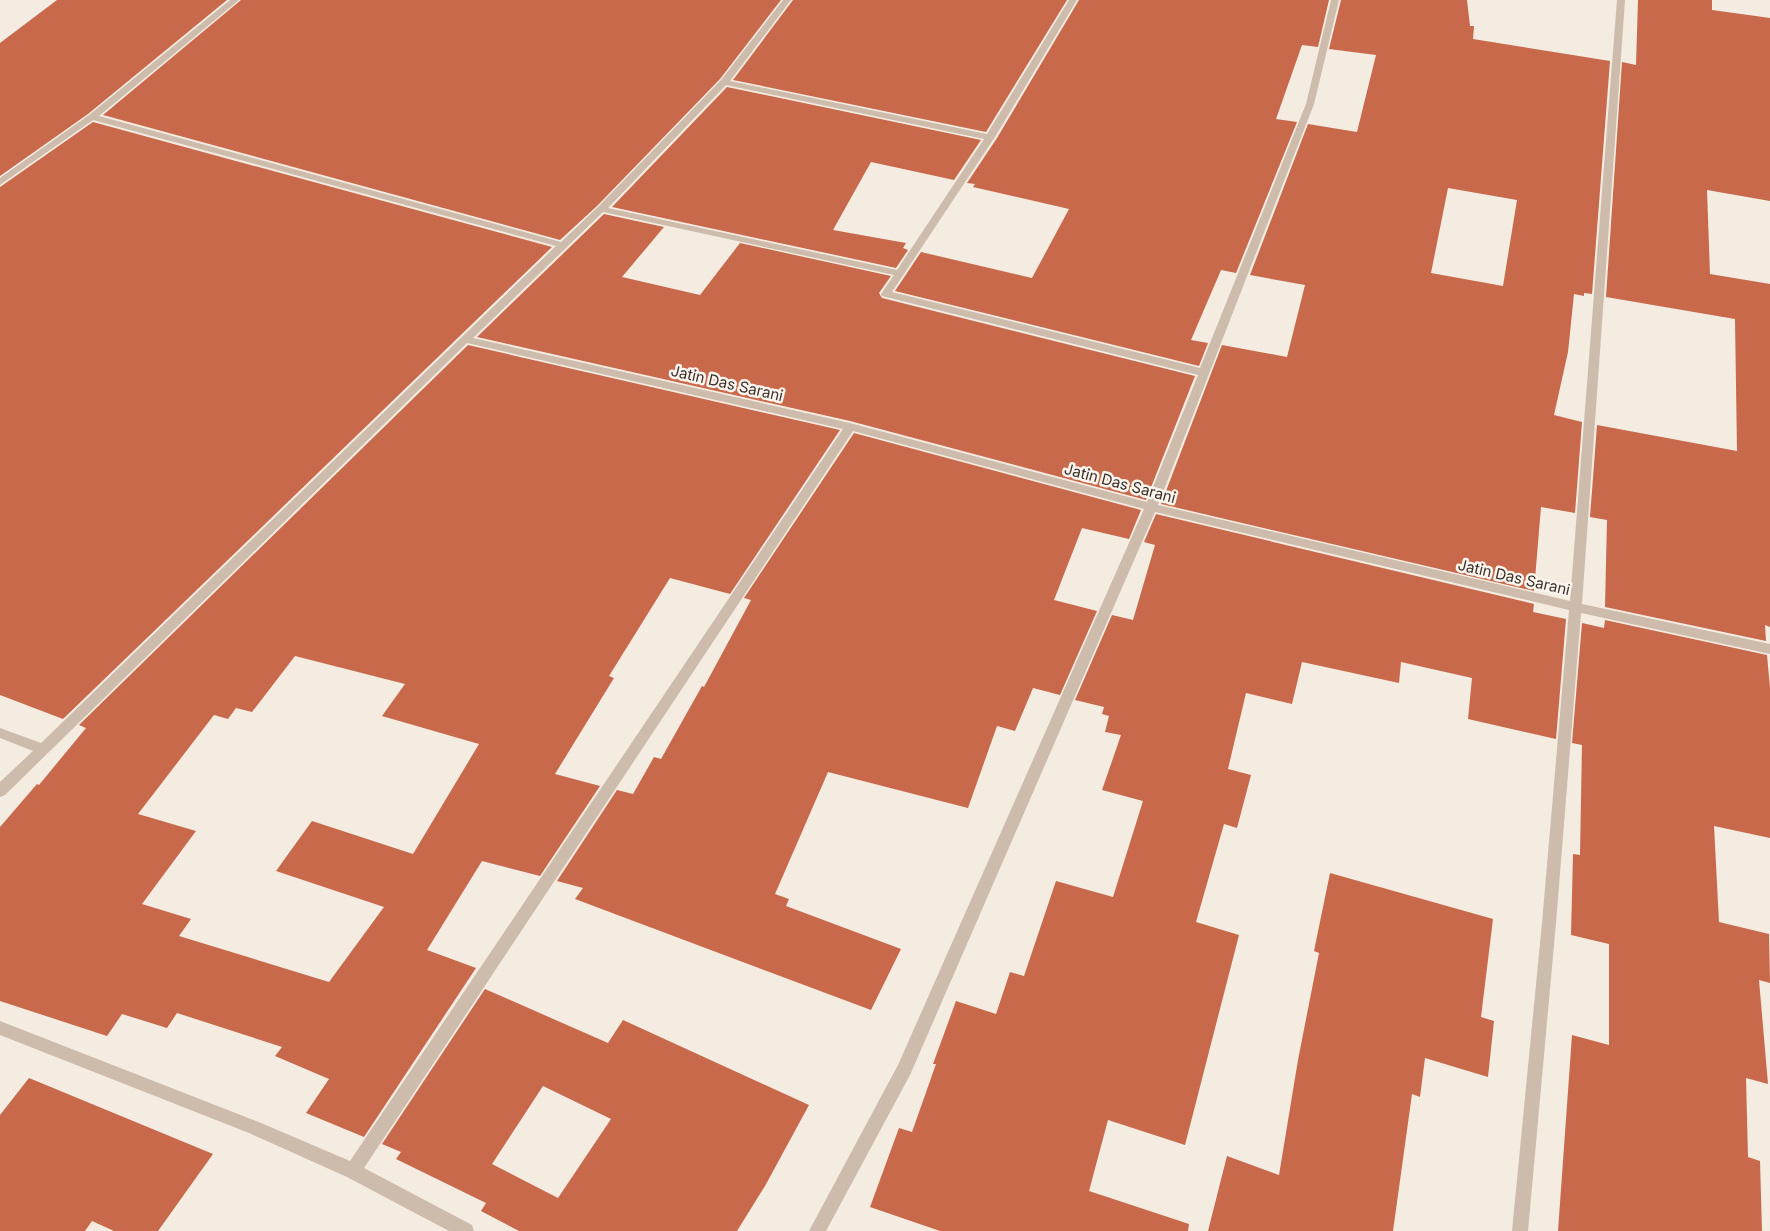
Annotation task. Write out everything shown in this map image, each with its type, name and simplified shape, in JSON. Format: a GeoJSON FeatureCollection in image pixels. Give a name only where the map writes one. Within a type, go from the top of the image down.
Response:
{"type":"FeatureCollection","features":[{"type":"Feature","properties":{"kind":"street"},"geometry":{"type":"LineString","coordinates":[[0,182],[92,118],[235,0]]}},
{"type":"Feature","properties":{"kind":"street"},"geometry":{"type":"LineString","coordinates":[[0,791],[601,209],[724,82],[787,0]]}},
{"type":"Feature","properties":{"kind":"street"},"geometry":{"type":"LineString","coordinates":[[1073,0],[990,137],[898,273],[886,294],[1205,373]]}},
{"type":"Feature","properties":{"kind":"street"},"geometry":{"type":"LineString","coordinates":[[817,1231],[904,1070],[1151,507],[1310,104],[1335,0]]}},
{"type":"Feature","properties":{"kind":"street"},"geometry":{"type":"LineString","coordinates":[[1520,1231],[1539,1041],[1576,607],[1621,0]]}},
{"type":"Feature","properties":{"kind":"street"},"geometry":{"type":"LineString","coordinates":[[724,82],[990,137]]}},
{"type":"Feature","properties":{"kind":"street"},"geometry":{"type":"LineString","coordinates":[[92,118],[563,245]]}},
{"type":"Feature","properties":{"kind":"street"},"geometry":{"type":"LineString","coordinates":[[601,209],[898,273]]}},
{"type":"Feature","properties":{"kind":"street","name":"Jatin Das Sarani"},"geometry":{"type":"LineString","coordinates":[[465,339],[850,427],[1151,507],[1576,607],[1770,649]]}},
{"type":"Feature","properties":{"kind":"street"},"geometry":{"type":"LineString","coordinates":[[353,1171],[850,427]]}},
{"type":"Feature","properties":{"kind":"street"},"geometry":{"type":"LineString","coordinates":[[0,733],[43,749]]}},
{"type":"Feature","properties":{"kind":"street"},"geometry":{"type":"LineString","coordinates":[[0,1028],[255,1128],[353,1171],[466,1231]]}},
{"type":"Feature","properties":{"kind":"building"},"geometry":{"type":"Polygon","coordinates":[[[57,0],[227,0],[88,114],[0,176],[0,43],[57,0]]]}},
{"type":"Feature","properties":{"kind":"building"},"geometry":{"type":"Polygon","coordinates":[[[241,0],[781,0],[720,79],[597,206],[560,240],[103,115],[241,0]]]}},
{"type":"Feature","properties":{"kind":"building"},"geometry":{"type":"Polygon","coordinates":[[[793,0],[1067,0],[986,132],[733,80],[793,0]]]}},
{"type":"Feature","properties":{"kind":"building"},"geometry":{"type":"Polygon","coordinates":[[[1079,0],[1329,0],[1318,47],[1302,45],[1276,119],[1297,122],[1236,273],[1221,270],[1191,340],[1208,343],[1199,366],[895,291],[921,252],[1032,278],[1069,209],[973,187],[975,184],[967,183],[997,138],[1079,0]]]}},
{"type":"Feature","properties":{"kind":"building"},"geometry":{"type":"Polygon","coordinates":[[[1341,0],[1467,0],[1470,26],[1474,26],[1473,39],[1610,61],[1592,294],[1584,293],[1584,296],[1574,294],[1568,352],[1554,415],[1582,422],[1575,513],[1541,507],[1534,591],[1161,504],[1222,345],[1287,357],[1305,285],[1250,275],[1308,124],[1357,132],[1376,55],[1329,49],[1341,0]],[[1448,188],[1431,273],[1503,286],[1517,200],[1448,188]]]}},
{"type":"Feature","properties":{"kind":"building"},"geometry":{"type":"Polygon","coordinates":[[[1638,0],[1712,0],[1712,10],[1770,18],[1770,201],[1707,190],[1710,274],[1770,284],[1770,627],[1765,625],[1766,641],[1605,607],[1607,520],[1590,517],[1597,425],[1737,451],[1735,319],[1606,297],[1622,62],[1636,65],[1638,0]]]}},
{"type":"Feature","properties":{"kind":"building"},"geometry":{"type":"Polygon","coordinates":[[[727,87],[981,140],[954,180],[871,162],[833,230],[906,243],[903,248],[908,250],[896,268],[612,207],[727,87]]]}},
{"type":"Feature","properties":{"kind":"building"},"geometry":{"type":"Polygon","coordinates":[[[93,122],[552,247],[63,719],[0,695],[0,187],[93,122]]]}},
{"type":"Feature","properties":{"kind":"building"},"geometry":{"type":"Polygon","coordinates":[[[604,214],[664,227],[622,277],[700,295],[740,243],[891,276],[879,293],[882,298],[1195,376],[1146,500],[850,421],[477,337],[604,214]]]}},
{"type":"Feature","properties":{"kind":"building"},"geometry":{"type":"Polygon","coordinates":[[[468,345],[840,430],[730,594],[670,578],[609,676],[614,678],[555,774],[600,786],[540,876],[482,861],[427,950],[476,968],[364,1137],[306,1113],[329,1079],[275,1056],[282,1047],[177,1013],[167,1028],[122,1014],[107,1036],[0,1001],[0,827],[37,784],[39,785],[86,728],[79,725],[468,345]],[[295,656],[252,712],[236,708],[228,719],[214,715],[138,814],[196,831],[142,904],[191,919],[179,936],[329,982],[384,907],[276,871],[312,821],[413,854],[479,744],[382,716],[405,684],[295,656]]]}},
{"type":"Feature","properties":{"kind":"building"},"geometry":{"type":"Polygon","coordinates":[[[854,433],[1141,510],[1129,539],[1082,528],[1054,600],[1097,611],[1060,695],[1033,688],[1015,731],[997,726],[968,808],[828,772],[775,894],[789,899],[786,906],[901,949],[871,1010],[575,899],[583,888],[557,881],[617,790],[633,794],[654,757],[661,759],[702,686],[704,687],[751,600],[744,598],[854,433]]]}},
{"type":"Feature","properties":{"kind":"building"},"geometry":{"type":"Polygon","coordinates":[[[1156,514],[1534,604],[1533,612],[1566,619],[1556,739],[1468,719],[1472,678],[1401,662],[1399,683],[1302,662],[1292,704],[1246,693],[1228,769],[1251,775],[1237,828],[1224,824],[1196,922],[1239,935],[1185,1145],[1108,1120],[1089,1191],[1189,1224],[1188,1231],[940,1231],[870,1207],[899,1128],[912,1132],[936,1064],[933,1064],[956,1001],[996,1014],[1010,972],[1024,976],[1056,881],[1113,897],[1143,801],[1102,790],[1121,735],[1105,732],[1109,716],[1102,714],[1104,707],[1075,700],[1112,615],[1133,620],[1155,545],[1144,542],[1156,514]]]}},
{"type":"Feature","properties":{"kind":"building"},"geometry":{"type":"Polygon","coordinates":[[[1605,620],[1767,655],[1770,688],[1770,838],[1714,826],[1719,922],[1769,934],[1770,983],[1759,980],[1768,1084],[1746,1078],[1748,1157],[1760,1161],[1762,1231],[1558,1231],[1572,1035],[1609,1045],[1609,944],[1571,935],[1573,854],[1580,855],[1582,745],[1572,743],[1582,623],[1604,628],[1605,620]]]}},
{"type":"Feature","properties":{"kind":"building"},"geometry":{"type":"Polygon","coordinates":[[[1330,873],[1493,919],[1481,1017],[1494,1021],[1488,1077],[1425,1058],[1420,1097],[1412,1094],[1393,1231],[1208,1231],[1227,1156],[1279,1175],[1298,1060],[1319,953],[1314,951],[1330,873]]]}},
{"type":"Feature","properties":{"kind":"building"},"geometry":{"type":"Polygon","coordinates":[[[485,989],[608,1043],[623,1020],[809,1105],[765,1186],[737,1231],[519,1231],[481,1211],[486,1203],[396,1159],[401,1152],[382,1144],[485,989]],[[543,1086],[492,1164],[558,1198],[611,1119],[543,1086]]]}},
{"type":"Feature","properties":{"kind":"building"},"geometry":{"type":"Polygon","coordinates":[[[29,1078],[213,1154],[158,1231],[114,1231],[92,1221],[85,1231],[0,1231],[0,1115],[29,1078]]]}}]}
